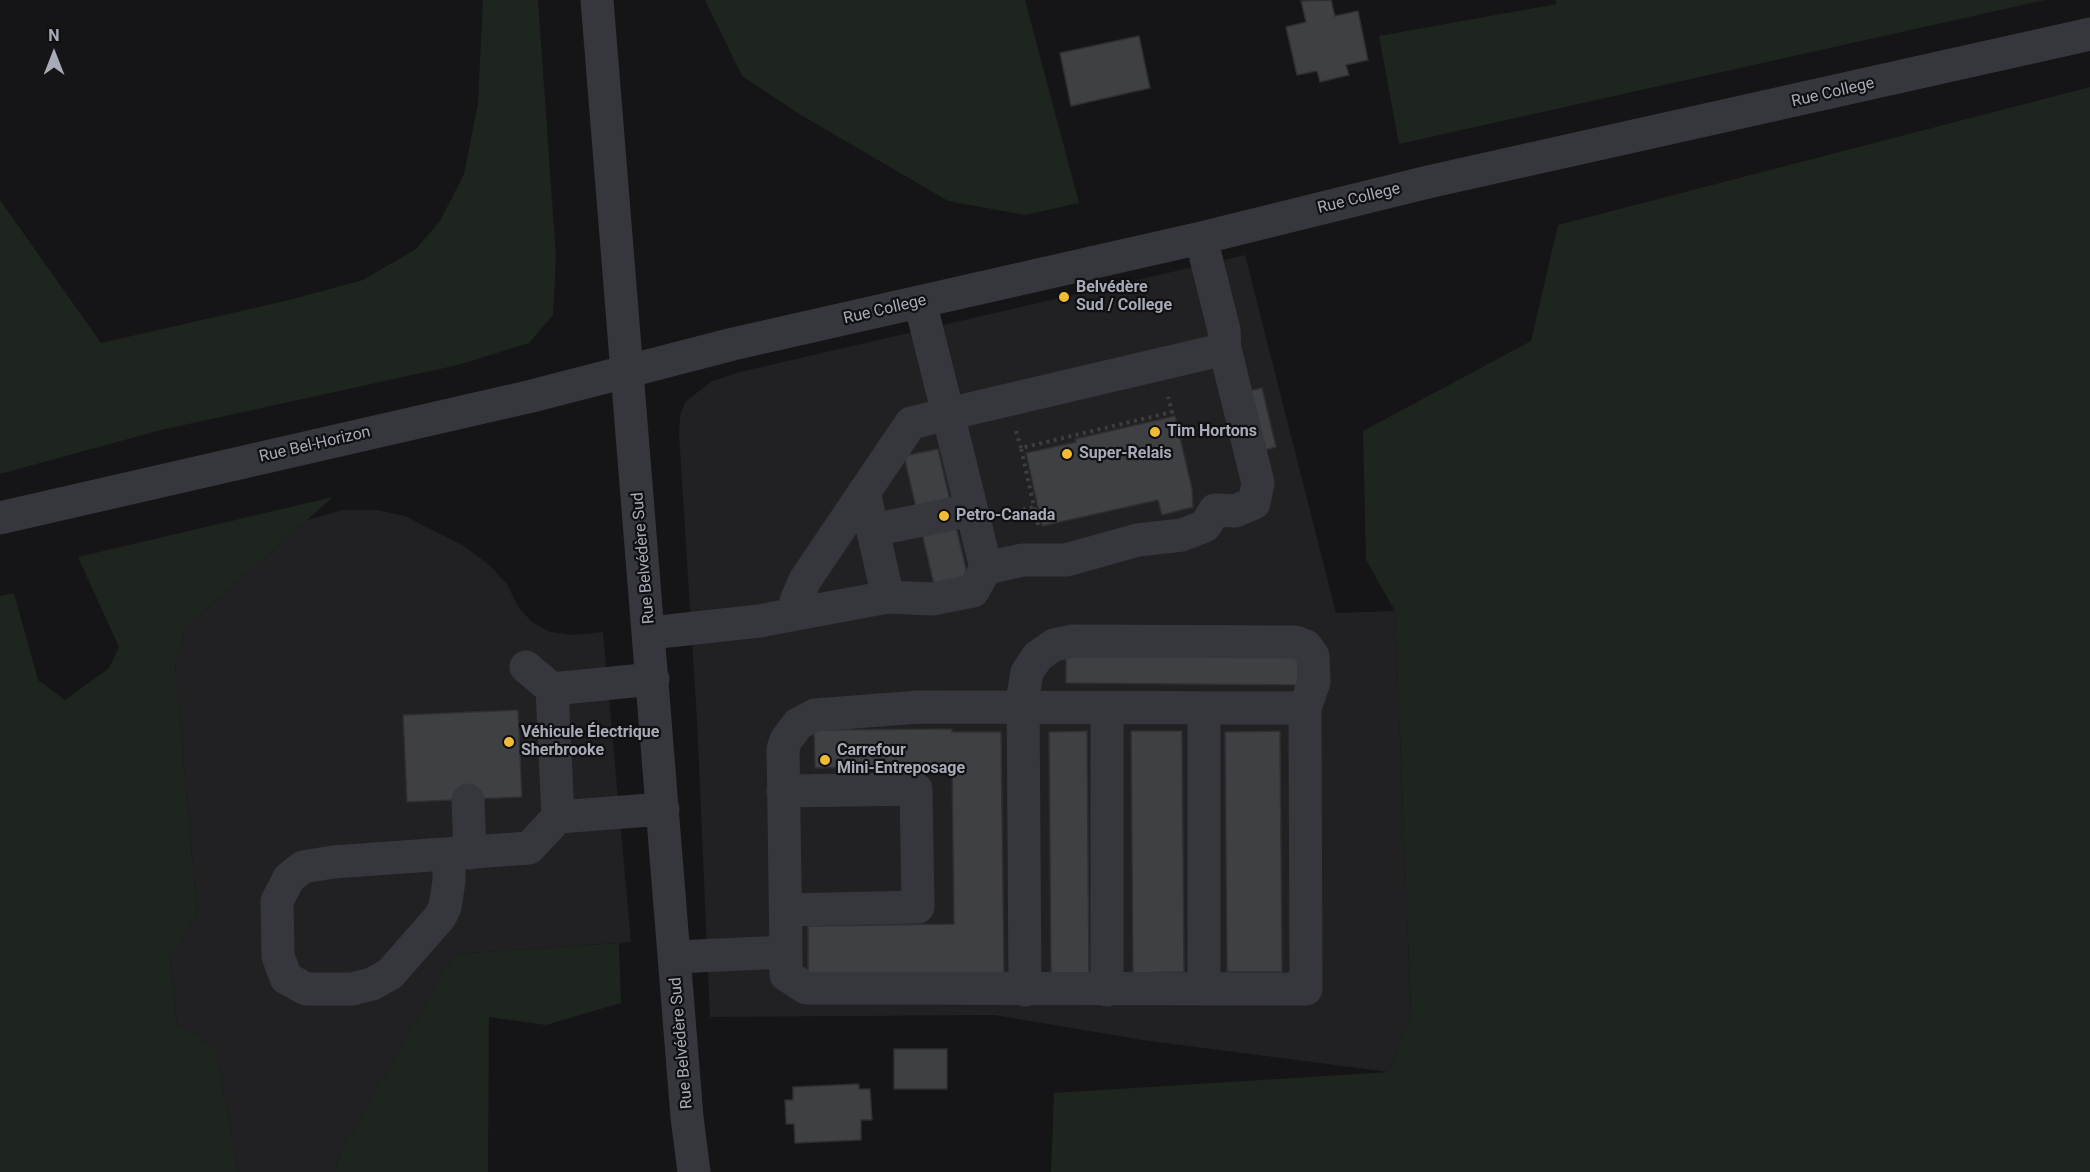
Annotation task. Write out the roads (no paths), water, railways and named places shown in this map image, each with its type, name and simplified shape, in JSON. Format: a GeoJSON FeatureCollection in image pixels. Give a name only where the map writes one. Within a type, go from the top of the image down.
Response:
{"type":"FeatureCollection","features":[{"type":"Feature","properties":{"kind":"street","name":"Rue Belvédère Sud"},"geometry":{"type":"LineString","coordinates":[[597,0],[650,633],[687,1117],[689,1172]]}},
{"type":"Feature","properties":{"kind":"street","name":"Rue College"},"geometry":{"type":"LineString","coordinates":[[629,372],[734,344],[1201,238],[1428,182],[2090,34]]}},
{"type":"Feature","properties":{"kind":"street"},"geometry":{"type":"LineString","coordinates":[[986,568],[1023,560],[1066,560],[1138,540],[1195,531],[1209,521],[1215,510],[1242,510],[1254,503],[1257,497],[1255,470],[1201,238]]}},
{"type":"Feature","properties":{"kind":"street"},"geometry":{"type":"LineString","coordinates":[[650,633],[796,614],[888,597],[932,599],[973,591],[986,568],[986,512],[948,414],[920,302]]}},
{"type":"Feature","properties":{"kind":"street"},"geometry":{"type":"LineString","coordinates":[[796,614],[796,601],[805,580],[911,423],[1225,349]]}},
{"type":"Feature","properties":{"kind":"street","name":"Rue Bel-Horizon"},"geometry":{"type":"LineString","coordinates":[[0,518],[629,372]]}},
{"type":"Feature","properties":{"kind":"street"},"geometry":{"type":"LineString","coordinates":[[864,492],[888,597]]}},
{"type":"Feature","properties":{"kind":"street"},"geometry":{"type":"LineString","coordinates":[[873,530],[986,512]]}},
{"type":"Feature","properties":{"kind":"street"},"geometry":{"type":"LineString","coordinates":[[1025,990],[1023,707],[1024,682],[1038,656],[1063,642],[1097,641],[1300,644],[1310,651],[1314,662],[1314,682],[1305,708],[1306,989],[1025,990],[806,988],[786,975],[782,759],[786,740],[798,724],[815,715],[919,707],[1023,707],[1107,708],[1305,708]]}},
{"type":"Feature","properties":{"kind":"street"},"geometry":{"type":"LineString","coordinates":[[526,667],[552,689],[653,679]]}},
{"type":"Feature","properties":{"kind":"street"},"geometry":{"type":"LineString","coordinates":[[552,689],[558,817]]}},
{"type":"Feature","properties":{"kind":"street"},"geometry":{"type":"LineString","coordinates":[[1107,708],[1107,990]]}},
{"type":"Feature","properties":{"kind":"street"},"geometry":{"type":"LineString","coordinates":[[1204,708],[1204,989]]}},
{"type":"Feature","properties":{"kind":"street"},"geometry":{"type":"LineString","coordinates":[[783,791],[916,789],[918,907],[786,910]]}},
{"type":"Feature","properties":{"kind":"street"},"geometry":{"type":"LineString","coordinates":[[468,800],[460,854],[440,917],[390,974],[372,984],[352,989],[306,989],[286,978],[278,956],[277,901],[284,885],[296,872],[320,863],[460,854],[529,849],[558,817],[663,809]]}},
{"type":"Feature","properties":{"kind":"street"},"geometry":{"type":"LineString","coordinates":[[675,957],[786,952]]}},
{"type":"Feature","properties":{"kind":"street","name":"Rue Belvédère Sud"},"geometry":{"type":"LineString","coordinates":[[687,1117],[694,1172]]}},
{"type":"Feature","properties":{"kind":"place","name":"Belvédère Sud / College"},"geometry":{"type":"Point","coordinates":[1064,297]}},
{"type":"Feature","properties":{"kind":"place","name":"Tim Hortons"},"geometry":{"type":"Point","coordinates":[1155,432]}},
{"type":"Feature","properties":{"kind":"place","name":"Super-Relais"},"geometry":{"type":"Point","coordinates":[1067,454]}},
{"type":"Feature","properties":{"kind":"place","name":"Petro-Canada"},"geometry":{"type":"Point","coordinates":[944,516]}},
{"type":"Feature","properties":{"kind":"place","name":"Véhicule Électrique Sherbrooke"},"geometry":{"type":"Point","coordinates":[509,742]}},
{"type":"Feature","properties":{"kind":"place","name":"Carrefour Mini-Entreposage"},"geometry":{"type":"Point","coordinates":[825,760]}}]}
